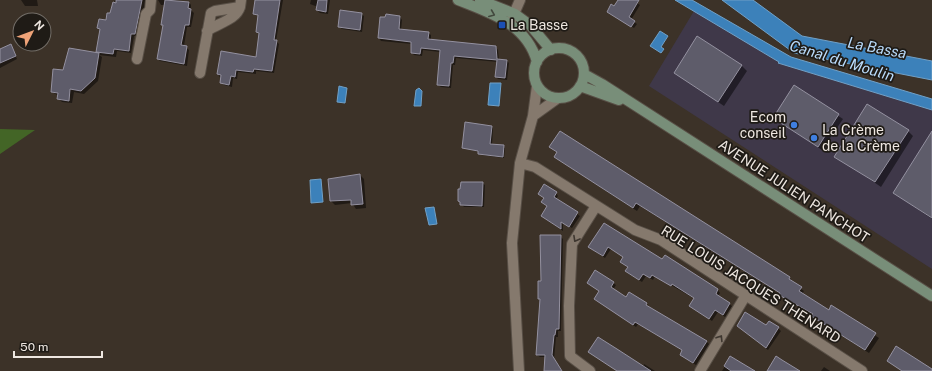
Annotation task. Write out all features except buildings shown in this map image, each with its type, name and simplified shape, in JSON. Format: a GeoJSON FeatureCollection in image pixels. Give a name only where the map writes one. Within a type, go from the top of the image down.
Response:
{"type":"FeatureCollection","features":[{"type":"Feature","properties":{"kind":"main road"},"geometry":{"type":"LineString","coordinates":[[458,0],[530,25],[551,50]]}},
{"type":"Feature","properties":{"kind":"main road"},"geometry":{"type":"LineString","coordinates":[[480,0],[512,18],[535,54],[537,62]]}},
{"type":"Feature","properties":{"kind":"main road"},"geometry":{"type":"LineString","coordinates":[[559,49],[573,54],[579,59],[584,74],[580,86],[571,95],[558,98],[550,96],[537,86],[534,74],[537,62],[540,57],[551,50],[559,49]]}},
{"type":"Feature","properties":{"kind":"main road","name":"AVENUE JULIEN PANCHOT"},"geometry":{"type":"LineString","coordinates":[[584,74],[602,84],[932,296]]}},
{"type":"Feature","properties":{"kind":"main road","name":"AVENUE JULIEN PANCHOT"},"geometry":{"type":"LineString","coordinates":[[580,86],[600,92],[641,109]]}},
{"type":"Feature","properties":{"kind":"street"},"geometry":{"type":"LineString","coordinates":[[137,59],[146,14],[150,10],[151,0]]}},
{"type":"Feature","properties":{"kind":"street"},"geometry":{"type":"LineString","coordinates":[[512,18],[520,0]]}},
{"type":"Feature","properties":{"kind":"street"},"geometry":{"type":"LineString","coordinates":[[200,73],[211,13],[241,3]]}},
{"type":"Feature","properties":{"kind":"street"},"geometry":{"type":"LineString","coordinates":[[519,371],[512,243],[520,162],[533,116],[537,86]]}},
{"type":"Feature","properties":{"kind":"street"},"geometry":{"type":"LineString","coordinates":[[533,116],[558,98]]}},
{"type":"Feature","properties":{"kind":"street","name":"RUE LOUIS JACQUES THENARD"},"geometry":{"type":"LineString","coordinates":[[520,162],[535,167],[635,230],[660,240],[862,371]]}},
{"type":"Feature","properties":{"kind":"street"},"geometry":{"type":"LineString","coordinates":[[590,371],[570,356],[569,306],[572,244],[596,206]]}},
{"type":"Feature","properties":{"kind":"street"},"geometry":{"type":"LineString","coordinates":[[700,371],[746,296]]}},
{"type":"Feature","properties":{"kind":"shaded area"},"geometry":{"type":"Polygon","coordinates":[[[694,11],[779,63],[932,110],[932,269],[649,86],[694,11]]]}},
{"type":"Feature","properties":{"kind":"green space"},"geometry":{"type":"Polygon","coordinates":[[[0,129],[35,130],[0,154],[0,129]]]}},
{"type":"Feature","properties":{"kind":"water"},"geometry":{"type":"Polygon","coordinates":[[[675,0],[692,0],[791,57],[932,99],[932,110],[778,63],[779,62],[675,0]]]}},
{"type":"Feature","properties":{"kind":"water","name":"Canal du Moulin"},"geometry":{"type":"Polygon","coordinates":[[[722,0],[753,0],[802,36],[932,61],[932,80],[794,53],[722,0]]]}},
{"type":"Feature","properties":{"kind":"water"},"geometry":{"type":"Polygon","coordinates":[[[660,31],[668,36],[661,47],[664,49],[661,53],[650,46],[660,31]]]}},
{"type":"Feature","properties":{"kind":"water"},"geometry":{"type":"Polygon","coordinates":[[[490,83],[501,83],[499,106],[488,105],[490,83]]]}},
{"type":"Feature","properties":{"kind":"water"},"geometry":{"type":"Polygon","coordinates":[[[339,86],[347,88],[345,103],[337,102],[339,86]]]}},
{"type":"Feature","properties":{"kind":"water"},"geometry":{"type":"Polygon","coordinates":[[[419,88],[422,91],[421,106],[414,106],[416,90],[419,88]]]}},
{"type":"Feature","properties":{"kind":"water"},"geometry":{"type":"Polygon","coordinates":[[[321,179],[323,202],[311,203],[310,180],[321,179]]]}},
{"type":"Feature","properties":{"kind":"water"},"geometry":{"type":"Polygon","coordinates":[[[434,207],[437,224],[429,225],[425,208],[434,207]]]}},
{"type":"Feature","properties":{"kind":"place","name":"La Basse"},"geometry":{"type":"Point","coordinates":[502,25]}},
{"type":"Feature","properties":{"kind":"place","name":"Ecom conseil"},"geometry":{"type":"Point","coordinates":[794,125]}},
{"type":"Feature","properties":{"kind":"place","name":"La Crème de la Crème"},"geometry":{"type":"Point","coordinates":[814,138]}},
{"type":"Feature","properties":{"kind":"water label","name":"La Bassa"},"geometry":{"type":"Point","coordinates":[877,48]}}]}
